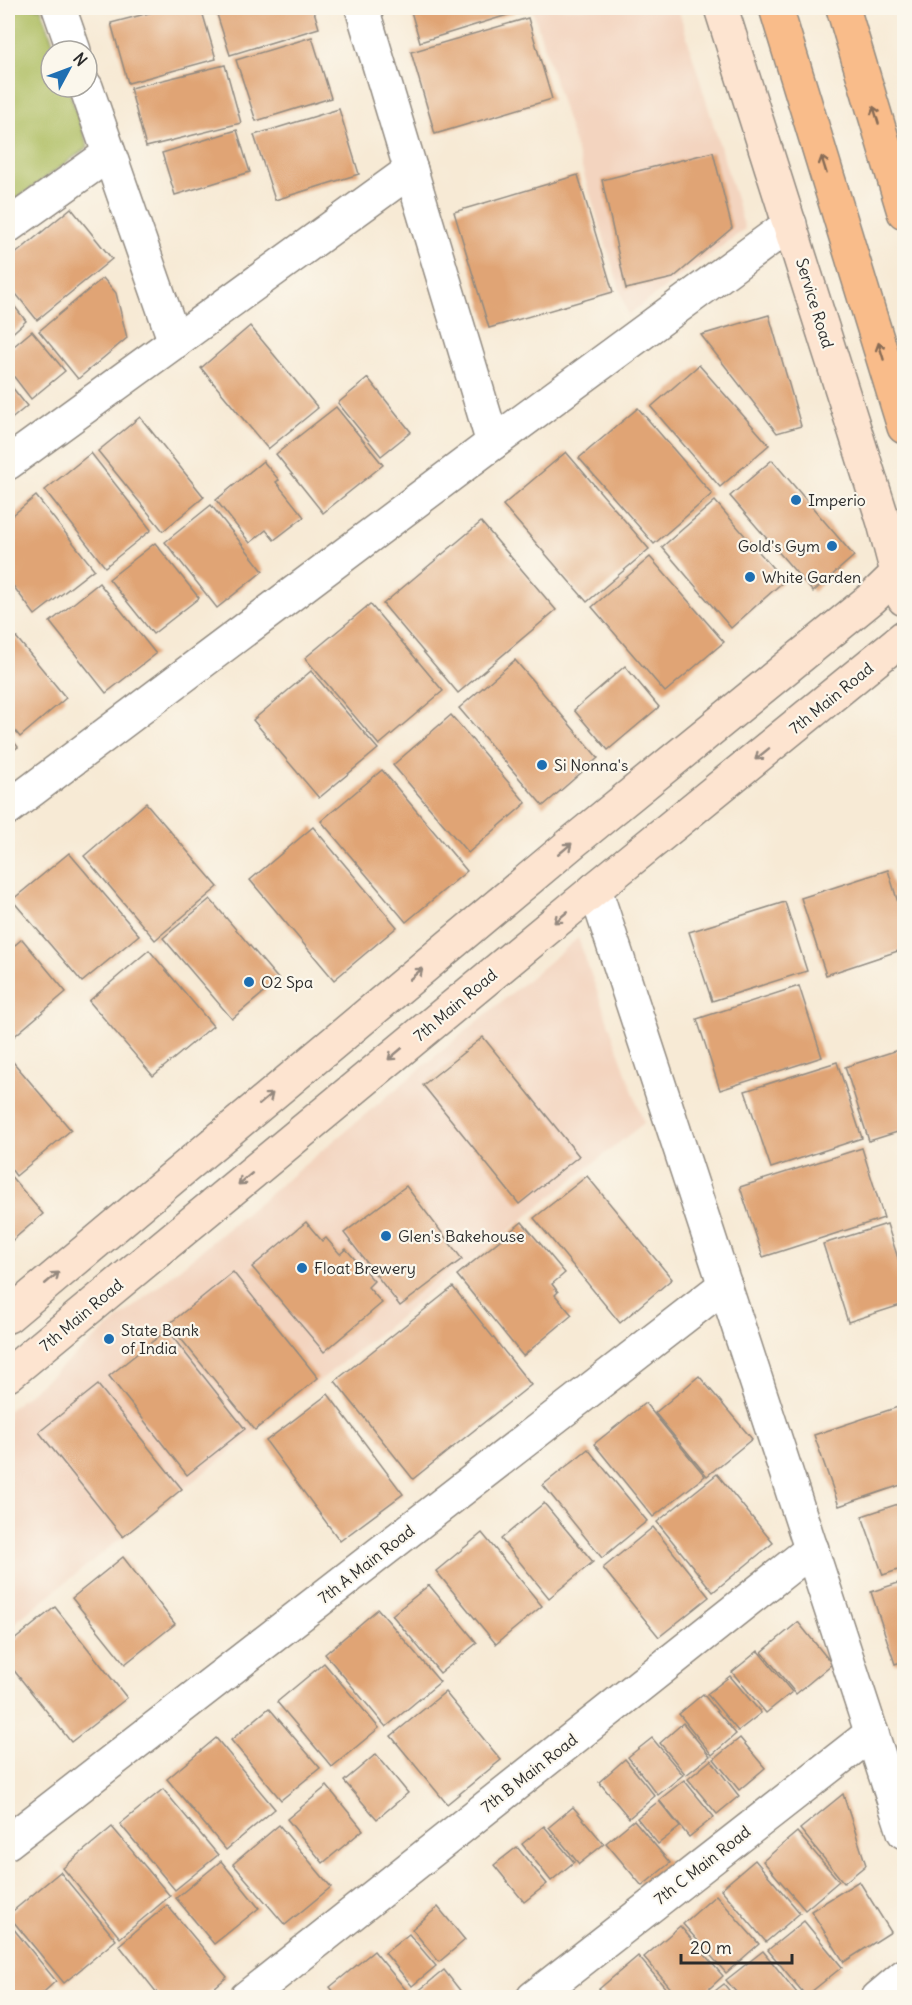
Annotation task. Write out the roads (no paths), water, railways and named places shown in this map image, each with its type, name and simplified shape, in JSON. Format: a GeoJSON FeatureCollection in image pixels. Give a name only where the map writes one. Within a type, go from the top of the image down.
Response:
{"type":"FeatureCollection","features":[{"type":"Feature","properties":{"kind":"highway"},"geometry":{"type":"LineString","coordinates":[[776,8],[904,427]]}},
{"type":"Feature","properties":{"kind":"highway"},"geometry":{"type":"LineString","coordinates":[[843,8],[904,212]]}},
{"type":"Feature","properties":{"kind":"main road","name":"Service Road"},"geometry":{"type":"LineString","coordinates":[[721,8],[902,580]]}},
{"type":"Feature","properties":{"kind":"main road"},"geometry":{"type":"LineString","coordinates":[[8,1316],[573,842],[872,598],[902,580]]}},
{"type":"Feature","properties":{"kind":"main road","name":"7th Main Road"},"geometry":{"type":"LineString","coordinates":[[8,1375],[595,889],[904,637]]}},
{"type":"Feature","properties":{"kind":"street"},"geometry":{"type":"LineString","coordinates":[[60,8],[70,39]]}},
{"type":"Feature","properties":{"kind":"street"},"geometry":{"type":"LineString","coordinates":[[362,8],[493,443]]}},
{"type":"Feature","properties":{"kind":"street"},"geometry":{"type":"LineString","coordinates":[[90,99],[175,342]]}},
{"type":"Feature","properties":{"kind":"street"},"geometry":{"type":"LineString","coordinates":[[8,226],[109,154]]}},
{"type":"Feature","properties":{"kind":"street"},"geometry":{"type":"LineString","coordinates":[[8,463],[411,170]]}},
{"type":"Feature","properties":{"kind":"street"},"geometry":{"type":"LineString","coordinates":[[8,808],[493,443],[790,224]]}},
{"type":"Feature","properties":{"kind":"street"},"geometry":{"type":"LineString","coordinates":[[595,889],[904,1832]]}},
{"type":"Feature","properties":{"kind":"street","name":"7th A Main Road"},"geometry":{"type":"LineString","coordinates":[[8,1842],[725,1285]]}},
{"type":"Feature","properties":{"kind":"street","name":"7th B Main Road"},"geometry":{"type":"LineString","coordinates":[[246,1998],[812,1549]]}},
{"type":"Feature","properties":{"kind":"street","name":"7th C Main Road"},"geometry":{"type":"LineString","coordinates":[[532,1998],[872,1733]]}},
{"type":"Feature","properties":{"kind":"street"},"geometry":{"type":"LineString","coordinates":[[878,1998],[904,1976]]}},
{"type":"Feature","properties":{"kind":"place","name":"Imperio"},"geometry":{"type":"Point","coordinates":[796,500]}},
{"type":"Feature","properties":{"kind":"place","name":"Gold's Gym"},"geometry":{"type":"Point","coordinates":[832,546]}},
{"type":"Feature","properties":{"kind":"place","name":"White Garden"},"geometry":{"type":"Point","coordinates":[750,577]}},
{"type":"Feature","properties":{"kind":"place","name":"Si Nonna's"},"geometry":{"type":"Point","coordinates":[542,765]}},
{"type":"Feature","properties":{"kind":"place","name":"O2 Spa"},"geometry":{"type":"Point","coordinates":[249,982]}},
{"type":"Feature","properties":{"kind":"place","name":"Glen's Bakehouse"},"geometry":{"type":"Point","coordinates":[386,1236]}},
{"type":"Feature","properties":{"kind":"place","name":"Float Brewery"},"geometry":{"type":"Point","coordinates":[302,1268]}},
{"type":"Feature","properties":{"kind":"place","name":"State Bank of India"},"geometry":{"type":"Point","coordinates":[109,1339]}}]}
